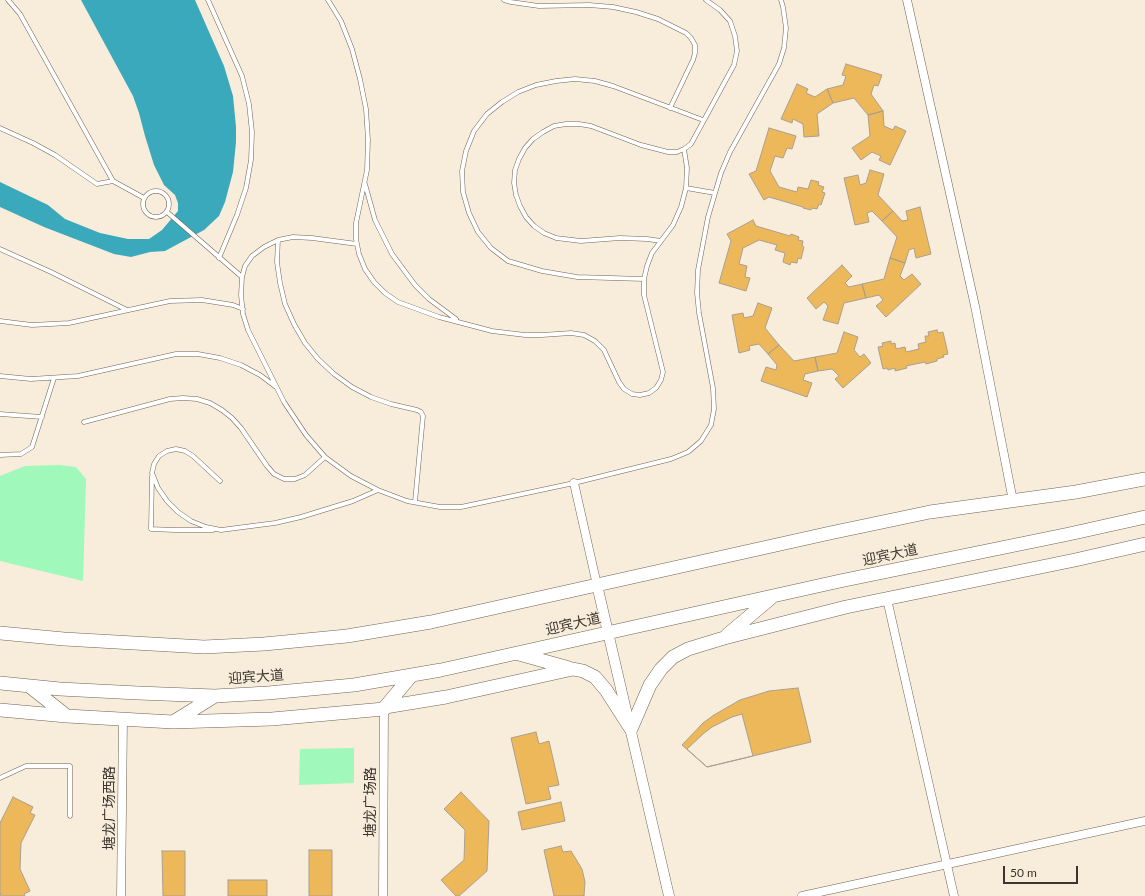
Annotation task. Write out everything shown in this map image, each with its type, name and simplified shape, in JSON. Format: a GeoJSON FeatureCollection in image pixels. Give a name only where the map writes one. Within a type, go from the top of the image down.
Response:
{"type":"FeatureCollection","features":[{"type":"Feature","properties":{"kind":"main road"},"geometry":{"type":"LineString","coordinates":[[0,633],[64,639],[204,647],[264,644],[347,636],[432,622],[930,512],[1076,492],[1145,479]]}},
{"type":"Feature","properties":{"kind":"main road","name":"迎宾大道"},"geometry":{"type":"LineString","coordinates":[[0,683],[138,694],[215,696],[354,685],[441,670],[772,596],[1069,534],[1145,516]]}},
{"type":"Feature","properties":{"kind":"main road"},"geometry":{"type":"LineString","coordinates":[[631,730],[650,685],[661,669],[673,657],[688,649],[724,638],[846,608],[1145,544]]}},
{"type":"Feature","properties":{"kind":"main road"},"geometry":{"type":"LineString","coordinates":[[724,638],[772,596]]}},
{"type":"Feature","properties":{"kind":"main road"},"geometry":{"type":"LineString","coordinates":[[517,653],[583,671],[594,677],[606,690],[631,730]]}},
{"type":"Feature","properties":{"kind":"main road"},"geometry":{"type":"LineString","coordinates":[[0,710],[67,716],[173,722],[272,719],[384,708],[446,697],[573,669]]}},
{"type":"Feature","properties":{"kind":"main road"},"geometry":{"type":"LineString","coordinates":[[384,708],[412,675]]}},
{"type":"Feature","properties":{"kind":"main road"},"geometry":{"type":"LineString","coordinates":[[29,686],[67,716]]}},
{"type":"Feature","properties":{"kind":"main road"},"geometry":{"type":"LineString","coordinates":[[173,722],[215,696]]}},
{"type":"Feature","properties":{"kind":"street"},"geometry":{"type":"LineString","coordinates":[[907,0],[975,306],[1014,501]]}},
{"type":"Feature","properties":{"kind":"street"},"geometry":{"type":"LineString","coordinates":[[574,483],[669,896]]}},
{"type":"Feature","properties":{"kind":"street"},"geometry":{"type":"LineString","coordinates":[[887,599],[954,896]]}},
{"type":"Feature","properties":{"kind":"street","name":"塘龙广场路"},"geometry":{"type":"LineString","coordinates":[[383,896],[384,708]]}},
{"type":"Feature","properties":{"kind":"street","name":"塘龙广场西路"},"geometry":{"type":"LineString","coordinates":[[121,896],[123,719]]}},
{"type":"Feature","properties":{"kind":"street"},"geometry":{"type":"LineString","coordinates":[[802,896],[1145,820]]}},
{"type":"Feature","properties":{"kind":"lane"},"geometry":{"type":"LineString","coordinates":[[8,0],[20,14],[113,181],[144,198]]}},
{"type":"Feature","properties":{"kind":"lane"},"geometry":{"type":"LineString","coordinates":[[208,0],[242,76],[249,104],[252,132],[251,160],[246,188],[237,216],[219,258]]}},
{"type":"Feature","properties":{"kind":"lane"},"geometry":{"type":"LineString","coordinates":[[328,0],[341,20],[352,49],[366,109],[368,140],[367,170],[356,223],[359,254],[365,269],[374,282],[385,294],[398,302],[418,310],[476,327],[508,334],[542,335],[571,333],[584,335],[595,341],[604,350],[619,382],[624,389],[632,394],[640,395],[649,393],[656,388],[661,380],[663,372],[644,295],[644,279],[652,253],[673,225],[681,207],[686,188],[687,168],[684,149]]}},
{"type":"Feature","properties":{"kind":"lane"},"geometry":{"type":"LineString","coordinates":[[504,0],[538,6],[589,5],[613,7],[658,19],[686,32],[695,45],[695,53],[670,108]]}},
{"type":"Feature","properties":{"kind":"lane"},"geometry":{"type":"LineString","coordinates":[[661,241],[633,238],[613,238],[593,241],[568,240],[556,238],[544,233],[534,226],[526,217],[520,206],[514,183],[515,170],[525,148],[533,139],[554,126],[566,124],[591,126],[634,143],[668,152],[677,152],[691,144],[734,65],[737,51],[736,36],[730,22],[720,10],[706,0]]}},
{"type":"Feature","properties":{"kind":"lane"},"geometry":{"type":"LineString","coordinates":[[357,244],[293,237],[278,240],[264,246],[252,256],[245,266],[242,277],[241,295],[248,330],[284,402],[306,435],[325,458],[351,476],[378,490],[415,502],[440,507],[461,507],[574,483],[671,459],[688,452],[701,441],[711,425],[714,409],[713,388],[699,313],[697,294],[698,270],[705,232],[721,173],[730,152],[779,64],[784,48],[786,28],[781,0]]}},
{"type":"Feature","properties":{"kind":"lane"},"geometry":{"type":"LineString","coordinates":[[644,279],[595,279],[565,276],[508,261],[491,248],[478,232],[468,213],[463,192],[462,171],[466,151],[474,131],[486,114],[518,92],[536,85],[556,81],[595,81],[613,86],[703,120]]}},
{"type":"Feature","properties":{"kind":"lane"},"geometry":{"type":"LineString","coordinates":[[0,128],[55,155],[97,184],[113,181]]}},
{"type":"Feature","properties":{"kind":"lane"},"geometry":{"type":"LineString","coordinates":[[365,183],[375,220],[389,249],[403,270],[429,299],[460,322]]}},
{"type":"Feature","properties":{"kind":"lane"},"geometry":{"type":"LineString","coordinates":[[686,188],[715,193]]}},
{"type":"Feature","properties":{"kind":"lane"},"geometry":{"type":"LineString","coordinates":[[150,192],[162,192],[170,201],[170,206],[167,212],[160,217],[149,216],[143,209],[144,198],[150,192]]}},
{"type":"Feature","properties":{"kind":"lane"},"geometry":{"type":"LineString","coordinates":[[167,212],[242,277]]}},
{"type":"Feature","properties":{"kind":"lane"},"geometry":{"type":"LineString","coordinates":[[278,240],[277,262],[285,304],[294,324],[318,359],[334,374],[352,387],[371,397],[421,412],[423,416],[415,502]]}},
{"type":"Feature","properties":{"kind":"lane"},"geometry":{"type":"LineString","coordinates":[[0,249],[58,275],[127,310]]}},
{"type":"Feature","properties":{"kind":"lane"},"geometry":{"type":"LineString","coordinates":[[0,321],[32,325],[68,323],[170,301],[202,300],[232,305],[243,309]]}},
{"type":"Feature","properties":{"kind":"lane"},"geometry":{"type":"LineString","coordinates":[[0,376],[31,379],[78,376],[176,354],[198,354],[220,358],[241,365],[260,375],[278,389]]}},
{"type":"Feature","properties":{"kind":"lane"},"geometry":{"type":"LineString","coordinates":[[0,455],[21,454],[32,447],[54,378]]}},
{"type":"Feature","properties":{"kind":"lane"},"geometry":{"type":"LineString","coordinates":[[84,422],[170,399],[197,399],[210,403],[232,418],[241,428],[267,466],[274,474],[284,479],[295,479],[305,475],[325,458]]}},
{"type":"Feature","properties":{"kind":"lane"},"geometry":{"type":"LineString","coordinates":[[0,414],[42,418]]}},
{"type":"Feature","properties":{"kind":"lane"},"geometry":{"type":"LineString","coordinates":[[220,481],[193,456],[185,451],[176,449],[167,451],[159,456],[154,464],[152,473],[151,529],[221,530],[262,525],[302,517],[334,508],[378,490]]}},
{"type":"Feature","properties":{"kind":"lane"},"geometry":{"type":"LineString","coordinates":[[152,473],[162,494],[178,512],[191,521],[206,527],[221,530]]}},
{"type":"Feature","properties":{"kind":"lane"},"geometry":{"type":"LineString","coordinates":[[0,778],[26,766],[70,766],[70,816]]}},
{"type":"Feature","properties":{"kind":"green space"},"geometry":{"type":"Polygon","coordinates":[[[60,465],[76,467],[86,479],[83,581],[0,561],[0,476],[25,466],[60,465]]]}},
{"type":"Feature","properties":{"kind":"green space"},"geometry":{"type":"Polygon","coordinates":[[[354,748],[354,783],[299,785],[300,749],[354,748]]]}},
{"type":"Feature","properties":{"kind":"water"},"geometry":{"type":"Polygon","coordinates":[[[81,0],[195,0],[224,66],[233,96],[236,127],[233,172],[225,202],[219,216],[204,230],[165,251],[150,252],[131,257],[114,254],[44,227],[0,207],[0,182],[48,205],[65,219],[100,233],[128,239],[149,239],[162,230],[178,211],[178,203],[175,195],[164,185],[154,165],[133,96],[81,0]]]}},
{"type":"Feature","properties":{"kind":"building"},"geometry":{"type":"Polygon","coordinates":[[[846,64],[882,75],[878,86],[874,85],[871,94],[883,111],[868,115],[854,98],[833,103],[827,89],[843,85],[846,76],[842,75],[846,64]]]}},
{"type":"Feature","properties":{"kind":"building"},"geometry":{"type":"Polygon","coordinates":[[[797,84],[808,89],[806,93],[815,97],[827,89],[833,103],[817,114],[819,136],[804,137],[803,124],[793,119],[792,123],[781,119],[797,84]]]}},
{"type":"Feature","properties":{"kind":"building"},"geometry":{"type":"Polygon","coordinates":[[[883,111],[884,126],[893,130],[895,126],[906,131],[890,165],[879,160],[881,156],[872,152],[861,160],[852,148],[870,136],[868,115],[883,111]]]}},
{"type":"Feature","properties":{"kind":"building"},"geometry":{"type":"Polygon","coordinates":[[[769,128],[796,136],[792,149],[787,148],[783,158],[775,156],[770,171],[779,187],[797,192],[798,187],[808,189],[811,180],[819,182],[818,185],[824,187],[822,192],[825,193],[821,205],[819,204],[817,209],[812,208],[811,210],[803,208],[769,197],[764,200],[749,174],[756,171],[769,128]]]}},
{"type":"Feature","properties":{"kind":"building"},"geometry":{"type":"Polygon","coordinates":[[[870,170],[884,174],[878,195],[893,211],[882,221],[872,211],[867,213],[869,222],[855,225],[844,178],[858,175],[860,185],[866,183],[870,170]]]}},
{"type":"Feature","properties":{"kind":"building"},"geometry":{"type":"Polygon","coordinates":[[[920,207],[931,254],[916,258],[914,248],[909,250],[905,263],[890,258],[897,237],[882,221],[893,211],[902,221],[908,220],[906,211],[920,207]]]}},
{"type":"Feature","properties":{"kind":"building"},"geometry":{"type":"Polygon","coordinates":[[[753,220],[756,226],[790,236],[791,234],[799,237],[798,240],[803,241],[802,246],[804,247],[801,259],[798,258],[797,263],[791,262],[790,265],[783,262],[785,253],[775,250],[777,245],[759,240],[743,248],[739,264],[747,266],[745,277],[750,278],[746,291],[719,283],[731,241],[727,234],[753,220]]]}},
{"type":"Feature","properties":{"kind":"building"},"geometry":{"type":"Polygon","coordinates":[[[890,258],[905,263],[900,276],[904,280],[912,274],[921,284],[886,317],[876,306],[883,300],[879,295],[866,298],[862,284],[884,279],[890,258]]]}},
{"type":"Feature","properties":{"kind":"building"},"geometry":{"type":"Polygon","coordinates":[[[842,265],[852,276],[845,283],[849,287],[862,284],[866,298],[844,303],[838,324],[823,320],[828,306],[824,302],[816,309],[807,298],[842,265]]]}},
{"type":"Feature","properties":{"kind":"building"},"geometry":{"type":"Polygon","coordinates":[[[758,303],[772,308],[765,328],[779,345],[768,354],[759,344],[749,346],[750,350],[739,353],[732,315],[743,313],[744,318],[753,316],[758,303]]]}},
{"type":"Feature","properties":{"kind":"building"},"geometry":{"type":"Polygon","coordinates":[[[937,330],[938,333],[943,332],[948,354],[943,355],[944,357],[937,359],[937,361],[926,364],[925,362],[906,366],[907,368],[895,371],[895,368],[888,370],[887,368],[883,369],[878,347],[883,346],[882,343],[891,341],[891,344],[895,343],[896,349],[905,347],[906,352],[919,349],[918,344],[926,342],[925,336],[929,336],[928,332],[937,330]]]}},
{"type":"Feature","properties":{"kind":"building"},"geometry":{"type":"Polygon","coordinates":[[[844,332],[858,337],[854,350],[860,357],[864,354],[871,363],[843,388],[835,379],[839,376],[832,369],[818,371],[815,357],[837,353],[844,332]]]}},
{"type":"Feature","properties":{"kind":"building"},"geometry":{"type":"Polygon","coordinates":[[[779,345],[794,361],[815,357],[818,371],[805,374],[803,380],[812,383],[807,397],[761,381],[766,367],[776,370],[777,365],[768,354],[779,345]]]}},
{"type":"Feature","properties":{"kind":"building"},"geometry":{"type":"Polygon","coordinates":[[[798,688],[811,742],[707,767],[682,745],[703,723],[740,700],[769,691],[798,688]]]}},
{"type":"Feature","properties":{"kind":"building"},"geometry":{"type":"Polygon","coordinates":[[[742,714],[753,756],[707,767],[687,749],[712,727],[732,717],[742,714]]]}},
{"type":"Feature","properties":{"kind":"building"},"geometry":{"type":"Polygon","coordinates":[[[536,732],[539,744],[549,741],[559,785],[548,787],[551,799],[526,804],[511,738],[536,732]]]}},
{"type":"Feature","properties":{"kind":"building"},"geometry":{"type":"Polygon","coordinates":[[[461,792],[489,821],[487,871],[459,896],[456,896],[441,880],[464,860],[465,830],[444,809],[461,792]]]}},
{"type":"Feature","properties":{"kind":"building"},"geometry":{"type":"Polygon","coordinates":[[[13,797],[33,807],[30,813],[35,815],[21,843],[20,869],[30,891],[24,894],[25,896],[1,896],[0,823],[13,797]]]}},
{"type":"Feature","properties":{"kind":"building"},"geometry":{"type":"Polygon","coordinates":[[[561,802],[565,821],[522,830],[518,812],[561,802]]]}},
{"type":"Feature","properties":{"kind":"building"},"geometry":{"type":"Polygon","coordinates":[[[561,846],[563,852],[571,851],[582,869],[585,882],[584,896],[554,896],[544,850],[561,846]]]}},
{"type":"Feature","properties":{"kind":"building"},"geometry":{"type":"Polygon","coordinates":[[[309,850],[332,850],[332,896],[309,896],[309,850]]]}},
{"type":"Feature","properties":{"kind":"building"},"geometry":{"type":"Polygon","coordinates":[[[162,851],[185,851],[185,896],[163,896],[162,851]]]}},
{"type":"Feature","properties":{"kind":"building"},"geometry":{"type":"Polygon","coordinates":[[[228,880],[267,880],[267,896],[228,896],[228,880]]]}}]}
